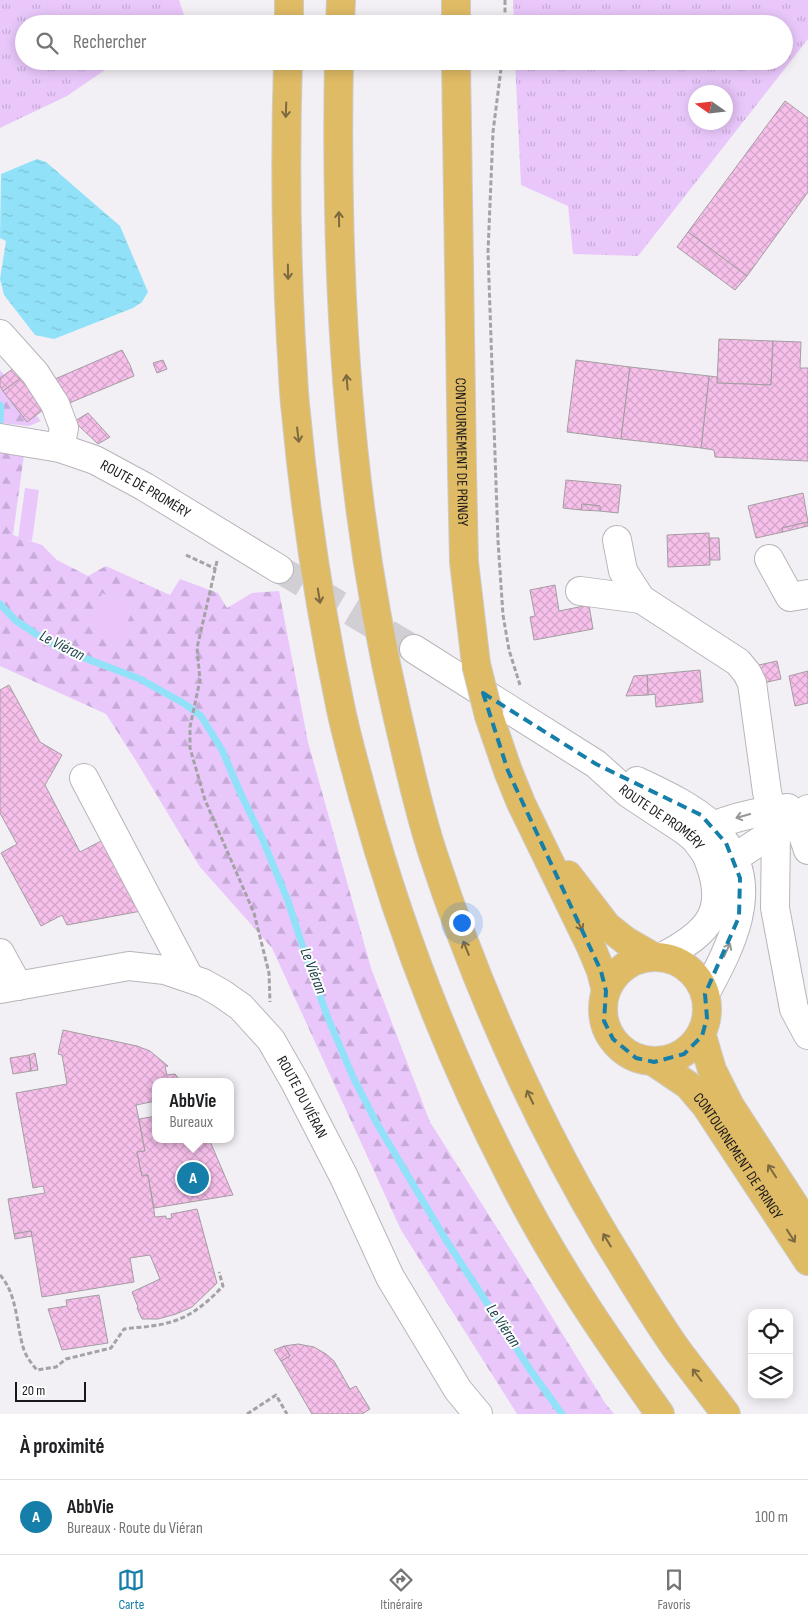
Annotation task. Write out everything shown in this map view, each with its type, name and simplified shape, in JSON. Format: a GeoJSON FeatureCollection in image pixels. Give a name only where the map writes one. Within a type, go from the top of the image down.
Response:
{"type":"FeatureCollection","features":[{"type":"Feature","properties":{"kind":"highway"},"geometry":{"type":"LineString","coordinates":[[289,0],[289,15]]}},
{"type":"Feature","properties":{"kind":"highway"},"geometry":{"type":"LineString","coordinates":[[340,15],[341,0]]}},
{"type":"Feature","properties":{"kind":"highway"},"geometry":{"type":"LineString","coordinates":[[456,0],[456,15]]}},
{"type":"Feature","properties":{"kind":"highway"},"geometry":{"type":"LineString","coordinates":[[288,70],[285,152],[288,294],[296,420],[308,523],[323,622],[340,708],[374,838],[402,926],[446,1040],[512,1180],[556,1260],[608,1342],[660,1414]]}},
{"type":"Feature","properties":{"kind":"highway"},"geometry":{"type":"LineString","coordinates":[[339,70],[340,276],[347,392],[360,508],[368,570],[385,662],[431,850],[498,1029],[534,1107],[567,1169],[633,1282],[678,1350],[726,1414]]}},
{"type":"Feature","properties":{"kind":"highway","name":"CONTOURNEMENT DE PRINGY"},"geometry":{"type":"LineString","coordinates":[[456,70],[464,562],[476,664],[489,716],[508,772],[591,946],[601,971],[606,991]]}},
{"type":"Feature","properties":{"kind":"highway","name":"CONTOURNEMENT DE PRINGY"},"geometry":{"type":"LineString","coordinates":[[535,832],[608,926],[626,941],[657,957],[679,964],[698,979],[705,994],[708,1009],[702,1036],[712,1070],[730,1106],[808,1226]]}},
{"type":"Feature","properties":{"kind":"highway","name":"CONTOURNEMENT DE PRINGY"},"geometry":{"type":"LineString","coordinates":[[657,957],[636,960],[615,974],[606,991],[604,1021],[613,1039],[628,1053],[636,1058],[654,1062],[688,1085],[706,1106],[808,1261]]}},
{"type":"Feature","properties":{"kind":"highway"},"geometry":{"type":"LineString","coordinates":[[654,1062],[667,1061],[684,1054],[702,1036]]}},
{"type":"Feature","properties":{"kind":"street"},"geometry":{"type":"LineString","coordinates":[[0,334],[35,373],[55,404],[64,428],[60,448]]}},
{"type":"Feature","properties":{"kind":"street","name":"ROUTE DE PROMÉRY"},"geometry":{"type":"LineString","coordinates":[[10,440],[60,448],[95,460],[145,487],[279,570]]}},
{"type":"Feature","properties":{"kind":"street"},"geometry":{"type":"LineString","coordinates":[[617,540],[634,570],[641,599]]}},
{"type":"Feature","properties":{"kind":"street"},"geometry":{"type":"LineString","coordinates":[[769,559],[790,596],[808,594]]}},
{"type":"Feature","properties":{"kind":"street"},"geometry":{"type":"LineString","coordinates":[[580,591],[641,599],[738,662],[752,683],[792,815],[808,850]]}},
{"type":"Feature","properties":{"kind":"street","name":"ROUTE DE PROMÉRY"},"geometry":{"type":"LineString","coordinates":[[414,650],[596,764],[669,797],[701,815],[713,826],[752,813],[792,815]]}},
{"type":"Feature","properties":{"kind":"street","name":"ROUTE DE PROMÉRY"},"geometry":{"type":"LineString","coordinates":[[596,764],[628,794],[695,839],[706,854],[733,854],[745,851],[792,815]]}},
{"type":"Feature","properties":{"kind":"street"},"geometry":{"type":"LineString","coordinates":[[84,778],[179,944],[189,977]]}},
{"type":"Feature","properties":{"kind":"street"},"geometry":{"type":"LineString","coordinates":[[792,815],[774,908],[794,1009],[808,1035]]}},
{"type":"Feature","properties":{"kind":"street"},"geometry":{"type":"LineString","coordinates":[[705,994],[730,943],[740,917],[741,885],[737,866],[733,854],[713,826]]}},
{"type":"Feature","properties":{"kind":"street"},"geometry":{"type":"LineString","coordinates":[[657,957],[679,949],[700,934],[713,915],[716,900],[716,882],[706,854]]}},
{"type":"Feature","properties":{"kind":"street"},"geometry":{"type":"LineString","coordinates":[[0,953],[9,988]]}},
{"type":"Feature","properties":{"kind":"street","name":"ROUTE DU VIÉRAN"},"geometry":{"type":"LineString","coordinates":[[9,988],[129,966],[165,970],[189,977],[221,993],[241,1008],[271,1040],[295,1082],[344,1178],[390,1277],[458,1390],[478,1414]]}},
{"type":"Feature","properties":{"kind":"path"},"geometry":{"type":"LineString","coordinates":[[505,0],[505,15]]}},
{"type":"Feature","properties":{"kind":"path"},"geometry":{"type":"LineString","coordinates":[[501,70],[492,132],[488,252],[498,541],[503,615],[509,650]]}},
{"type":"Feature","properties":{"kind":"path"},"geometry":{"type":"LineString","coordinates":[[219,554],[197,648],[200,680],[190,722],[190,748],[205,800],[254,914],[269,973],[271,1040]]}},
{"type":"Feature","properties":{"kind":"path"},"geometry":{"type":"LineString","coordinates":[[186,556],[216,569]]}},
{"type":"Feature","properties":{"kind":"path"},"geometry":{"type":"LineString","coordinates":[[0,1274],[8,1286],[17,1313],[25,1351],[30,1362],[37,1370],[56,1367],[66,1359],[111,1348],[124,1329],[168,1323],[192,1314],[212,1298],[223,1286],[219,1272]]}},
{"type":"Feature","properties":{"kind":"path"},"geometry":{"type":"LineString","coordinates":[[247,1414],[276,1395],[288,1414]]}},
{"type":"Feature","properties":{"kind":"highlighted area"},"geometry":{"type":"Polygon","coordinates":[[[483,693],[596,764],[701,815],[726,843],[740,878],[739,917],[705,994],[707,1018],[702,1036],[684,1054],[654,1062],[636,1058],[613,1039],[604,1021],[606,991],[601,971],[508,771],[483,693]]]}},
{"type":"Feature","properties":{"kind":"green space"},"geometry":{"type":"Polygon","coordinates":[[[0,0],[179,0],[184,15],[15,15],[15,70],[105,70],[67,96],[0,128],[0,0]]]}},
{"type":"Feature","properties":{"kind":"green space"},"geometry":{"type":"Polygon","coordinates":[[[513,0],[808,0],[808,39],[793,58],[793,15],[514,15],[513,0]]]}},
{"type":"Feature","properties":{"kind":"green space"},"geometry":{"type":"Polygon","coordinates":[[[515,70],[784,70],[638,256],[573,254],[568,206],[521,185],[515,70]]]}},
{"type":"Feature","properties":{"kind":"green space"},"geometry":{"type":"Polygon","coordinates":[[[0,370],[41,421],[29,426],[0,423],[0,370]]]}},
{"type":"Feature","properties":{"kind":"green space"},"geometry":{"type":"Polygon","coordinates":[[[0,452],[24,455],[13,535],[42,545],[57,560],[88,576],[106,566],[170,595],[180,579],[218,593],[227,608],[252,593],[279,591],[308,742],[371,968],[430,1122],[605,1403],[614,1414],[517,1414],[401,1230],[272,948],[200,867],[106,714],[0,666],[0,452]]]}},
{"type":"Feature","properties":{"kind":"green space"},"geometry":{"type":"Polygon","coordinates":[[[25,488],[39,490],[32,541],[18,539],[25,488]]]}},
{"type":"Feature","properties":{"kind":"green space"},"geometry":{"type":"Polygon","coordinates":[[[102,593],[134,607],[121,638],[89,625],[102,593]]]}},
{"type":"Feature","properties":{"kind":"water"},"geometry":{"type":"Polygon","coordinates":[[[37,159],[46,162],[120,226],[148,292],[142,302],[133,308],[54,339],[35,335],[4,295],[0,279],[6,241],[0,238],[1,174],[37,159]]]}},
{"type":"Feature","properties":{"kind":"building"},"geometry":{"type":"Polygon","coordinates":[[[785,101],[808,118],[808,192],[747,276],[688,232],[785,101]]]}},
{"type":"Feature","properties":{"kind":"building"},"geometry":{"type":"Polygon","coordinates":[[[688,232],[747,276],[735,290],[677,247],[688,232]]]}},
{"type":"Feature","properties":{"kind":"building"},"geometry":{"type":"Polygon","coordinates":[[[719,339],[773,341],[771,385],[717,383],[719,339]]]}},
{"type":"Feature","properties":{"kind":"building"},"geometry":{"type":"Polygon","coordinates":[[[773,341],[801,342],[800,368],[808,368],[808,461],[715,457],[714,450],[701,448],[709,376],[717,377],[717,383],[771,385],[773,341]]]}},
{"type":"Feature","properties":{"kind":"building"},"geometry":{"type":"Polygon","coordinates":[[[122,350],[134,376],[67,404],[55,379],[122,350]]]}},
{"type":"Feature","properties":{"kind":"building"},"geometry":{"type":"Polygon","coordinates":[[[163,360],[167,369],[157,373],[153,363],[163,360]]]}},
{"type":"Feature","properties":{"kind":"building"},"geometry":{"type":"Polygon","coordinates":[[[576,360],[630,367],[621,439],[567,432],[576,360]]]}},
{"type":"Feature","properties":{"kind":"building"},"geometry":{"type":"Polygon","coordinates":[[[630,367],[709,376],[701,448],[621,439],[630,367]]]}},
{"type":"Feature","properties":{"kind":"building"},"geometry":{"type":"Polygon","coordinates":[[[14,368],[21,378],[3,391],[0,386],[0,378],[14,368]]]}},
{"type":"Feature","properties":{"kind":"building"},"geometry":{"type":"Polygon","coordinates":[[[21,378],[43,410],[27,422],[3,391],[21,378]]]}},
{"type":"Feature","properties":{"kind":"building"},"geometry":{"type":"Polygon","coordinates":[[[88,413],[110,437],[98,444],[75,421],[88,413]]]}},
{"type":"Feature","properties":{"kind":"building"},"geometry":{"type":"Polygon","coordinates":[[[566,480],[621,485],[618,513],[600,511],[600,506],[582,504],[581,510],[563,508],[566,480]]]}},
{"type":"Feature","properties":{"kind":"building"},"geometry":{"type":"Polygon","coordinates":[[[803,493],[808,522],[782,528],[783,532],[756,538],[748,506],[803,493]]]}},
{"type":"Feature","properties":{"kind":"building"},"geometry":{"type":"Polygon","coordinates":[[[582,504],[600,506],[600,511],[581,510],[582,504]]]}},
{"type":"Feature","properties":{"kind":"building"},"geometry":{"type":"Polygon","coordinates":[[[808,522],[808,526],[783,532],[782,528],[808,522]]]}},
{"type":"Feature","properties":{"kind":"building"},"geometry":{"type":"Polygon","coordinates":[[[709,533],[710,565],[668,567],[667,535],[709,533]]]}},
{"type":"Feature","properties":{"kind":"building"},"geometry":{"type":"Polygon","coordinates":[[[709,538],[719,538],[720,560],[710,560],[709,538]]]}},
{"type":"Feature","properties":{"kind":"building"},"geometry":{"type":"Polygon","coordinates":[[[555,585],[559,611],[589,605],[593,629],[534,640],[530,617],[535,616],[530,590],[555,585]]]}},
{"type":"Feature","properties":{"kind":"building"},"geometry":{"type":"Polygon","coordinates":[[[777,661],[781,679],[763,683],[759,665],[777,661]]]}},
{"type":"Feature","properties":{"kind":"building"},"geometry":{"type":"Polygon","coordinates":[[[700,670],[703,702],[656,707],[655,694],[648,695],[647,675],[700,670]]]}},
{"type":"Feature","properties":{"kind":"building"},"geometry":{"type":"Polygon","coordinates":[[[808,671],[808,703],[795,706],[789,676],[808,671]]]}},
{"type":"Feature","properties":{"kind":"building"},"geometry":{"type":"Polygon","coordinates":[[[647,675],[648,695],[626,696],[634,676],[647,675]]]}},
{"type":"Feature","properties":{"kind":"building"},"geometry":{"type":"Polygon","coordinates":[[[9,685],[40,742],[62,755],[45,785],[80,852],[103,840],[141,911],[67,925],[62,915],[41,926],[1,853],[17,844],[0,813],[0,690],[9,685]]]}},
{"type":"Feature","properties":{"kind":"building"},"geometry":{"type":"Polygon","coordinates":[[[63,1030],[137,1046],[150,1051],[168,1066],[165,1067],[167,1075],[175,1074],[178,1078],[152,1078],[152,1102],[136,1105],[145,1151],[137,1152],[142,1176],[148,1175],[155,1217],[166,1216],[166,1219],[172,1218],[171,1214],[197,1209],[217,1283],[192,1307],[158,1319],[142,1319],[132,1292],[160,1279],[150,1255],[130,1258],[134,1282],[42,1297],[31,1231],[14,1234],[8,1199],[45,1193],[43,1186],[33,1188],[16,1093],[67,1084],[62,1055],[58,1054],[63,1030]]]}},
{"type":"Feature","properties":{"kind":"building"},"geometry":{"type":"Polygon","coordinates":[[[35,1053],[38,1070],[31,1071],[29,1055],[35,1053]]]}},
{"type":"Feature","properties":{"kind":"building"},"geometry":{"type":"Polygon","coordinates":[[[29,1055],[31,1071],[13,1074],[10,1058],[29,1055]]]}},
{"type":"Feature","properties":{"kind":"building"},"geometry":{"type":"Polygon","coordinates":[[[152,1117],[152,1143],[211,1143],[233,1195],[154,1208],[148,1175],[142,1176],[137,1152],[145,1151],[139,1119],[152,1117]]]}},
{"type":"Feature","properties":{"kind":"building"},"geometry":{"type":"Polygon","coordinates":[[[31,1231],[32,1236],[15,1239],[14,1234],[31,1231]]]}},
{"type":"Feature","properties":{"kind":"building"},"geometry":{"type":"Polygon","coordinates":[[[99,1295],[108,1343],[62,1350],[48,1309],[67,1306],[66,1300],[99,1295]]]}},
{"type":"Feature","properties":{"kind":"building"},"geometry":{"type":"Polygon","coordinates":[[[298,1344],[314,1347],[334,1361],[350,1389],[356,1386],[370,1409],[362,1414],[312,1414],[281,1361],[290,1356],[284,1346],[298,1344]]]}},
{"type":"Feature","properties":{"kind":"building"},"geometry":{"type":"Polygon","coordinates":[[[284,1346],[290,1356],[281,1361],[274,1350],[284,1346]]]}},
{"type":"Feature","properties":{"kind":"waterway","name":"Le Viéran"},"geometry":{"type":"LineString","coordinates":[[0,405],[0,422]]}},
{"type":"Feature","properties":{"kind":"waterway","name":"Le Viéran"},"geometry":{"type":"LineString","coordinates":[[0,604],[15,620],[61,649],[140,679],[185,704],[201,716],[222,750],[262,838],[288,901],[328,1018],[353,1077],[376,1122],[446,1240],[531,1371],[562,1414]]}},
{"type":"Feature","properties":{"kind":"tunnel"},"geometry":{"type":"LineString","coordinates":[[279,569],[414,649]]}},
{"type":"Feature","properties":{"kind":"place","name":"AbbVie"},"geometry":{"type":"Point","coordinates":[193,1178]}}]}
